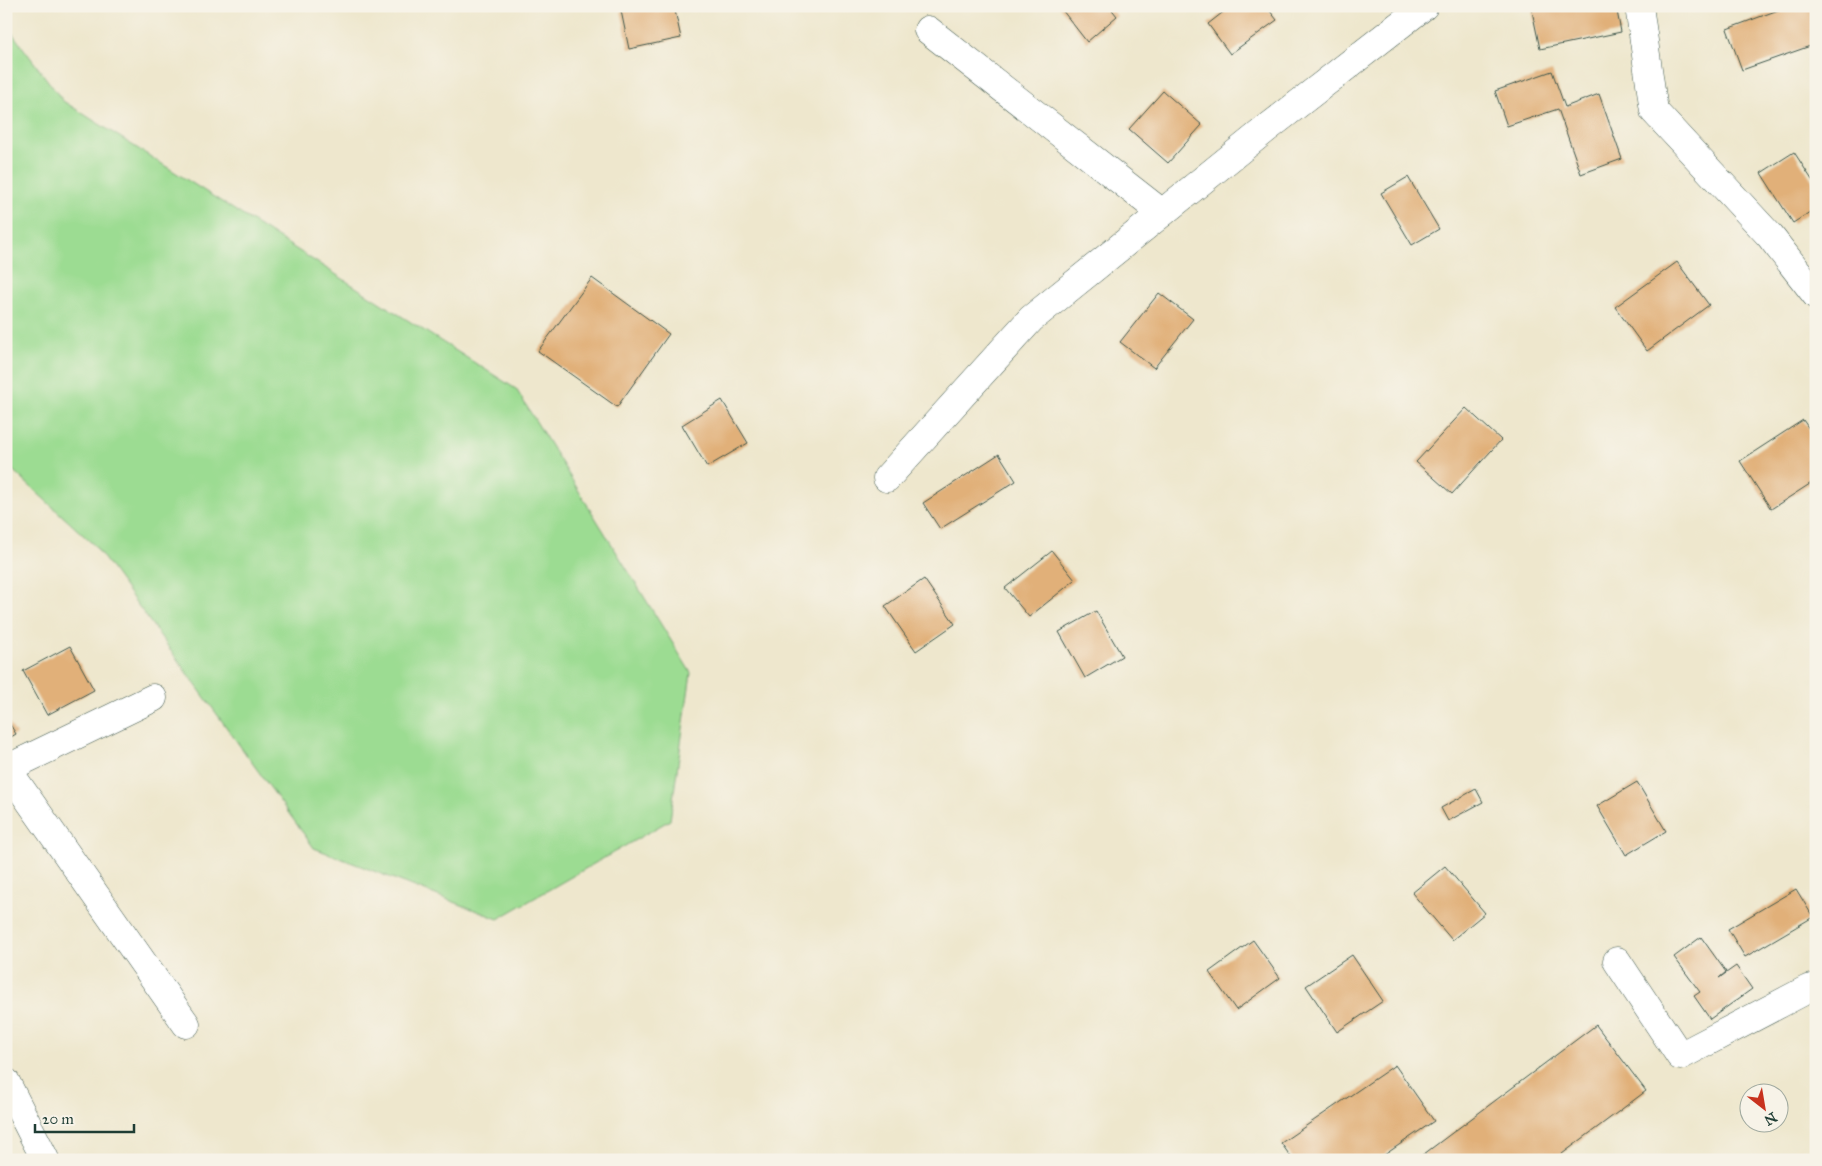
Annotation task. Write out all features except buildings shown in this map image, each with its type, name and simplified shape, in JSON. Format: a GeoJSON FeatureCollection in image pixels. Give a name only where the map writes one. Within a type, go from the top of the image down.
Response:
{"type":"FeatureCollection","features":[{"type":"Feature","properties":{"kind":"street"},"geometry":{"type":"LineString","coordinates":[[887,478],[1031,319],[1266,129],[1424,6]]}},
{"type":"Feature","properties":{"kind":"street"},"geometry":{"type":"LineString","coordinates":[[1639,6],[1654,112],[1770,236],[1816,295]]}},
{"type":"Feature","properties":{"kind":"street"},"geometry":{"type":"LineString","coordinates":[[928,30],[1162,214]]}},
{"type":"Feature","properties":{"kind":"street"},"geometry":{"type":"LineString","coordinates":[[153,698],[6,769],[186,1024]]}},
{"type":"Feature","properties":{"kind":"street"},"geometry":{"type":"LineString","coordinates":[[1617,961],[1680,1056],[1808,989],[1816,987]]}},
{"type":"Feature","properties":{"kind":"street"},"geometry":{"type":"LineString","coordinates":[[6,1082],[45,1159]]}},
{"type":"Feature","properties":{"kind":"green space"},"geometry":{"type":"Polygon","coordinates":[[[6,25],[63,101],[516,389],[691,673],[670,820],[498,919],[314,848],[95,546],[6,464],[6,25]]]}}]}
